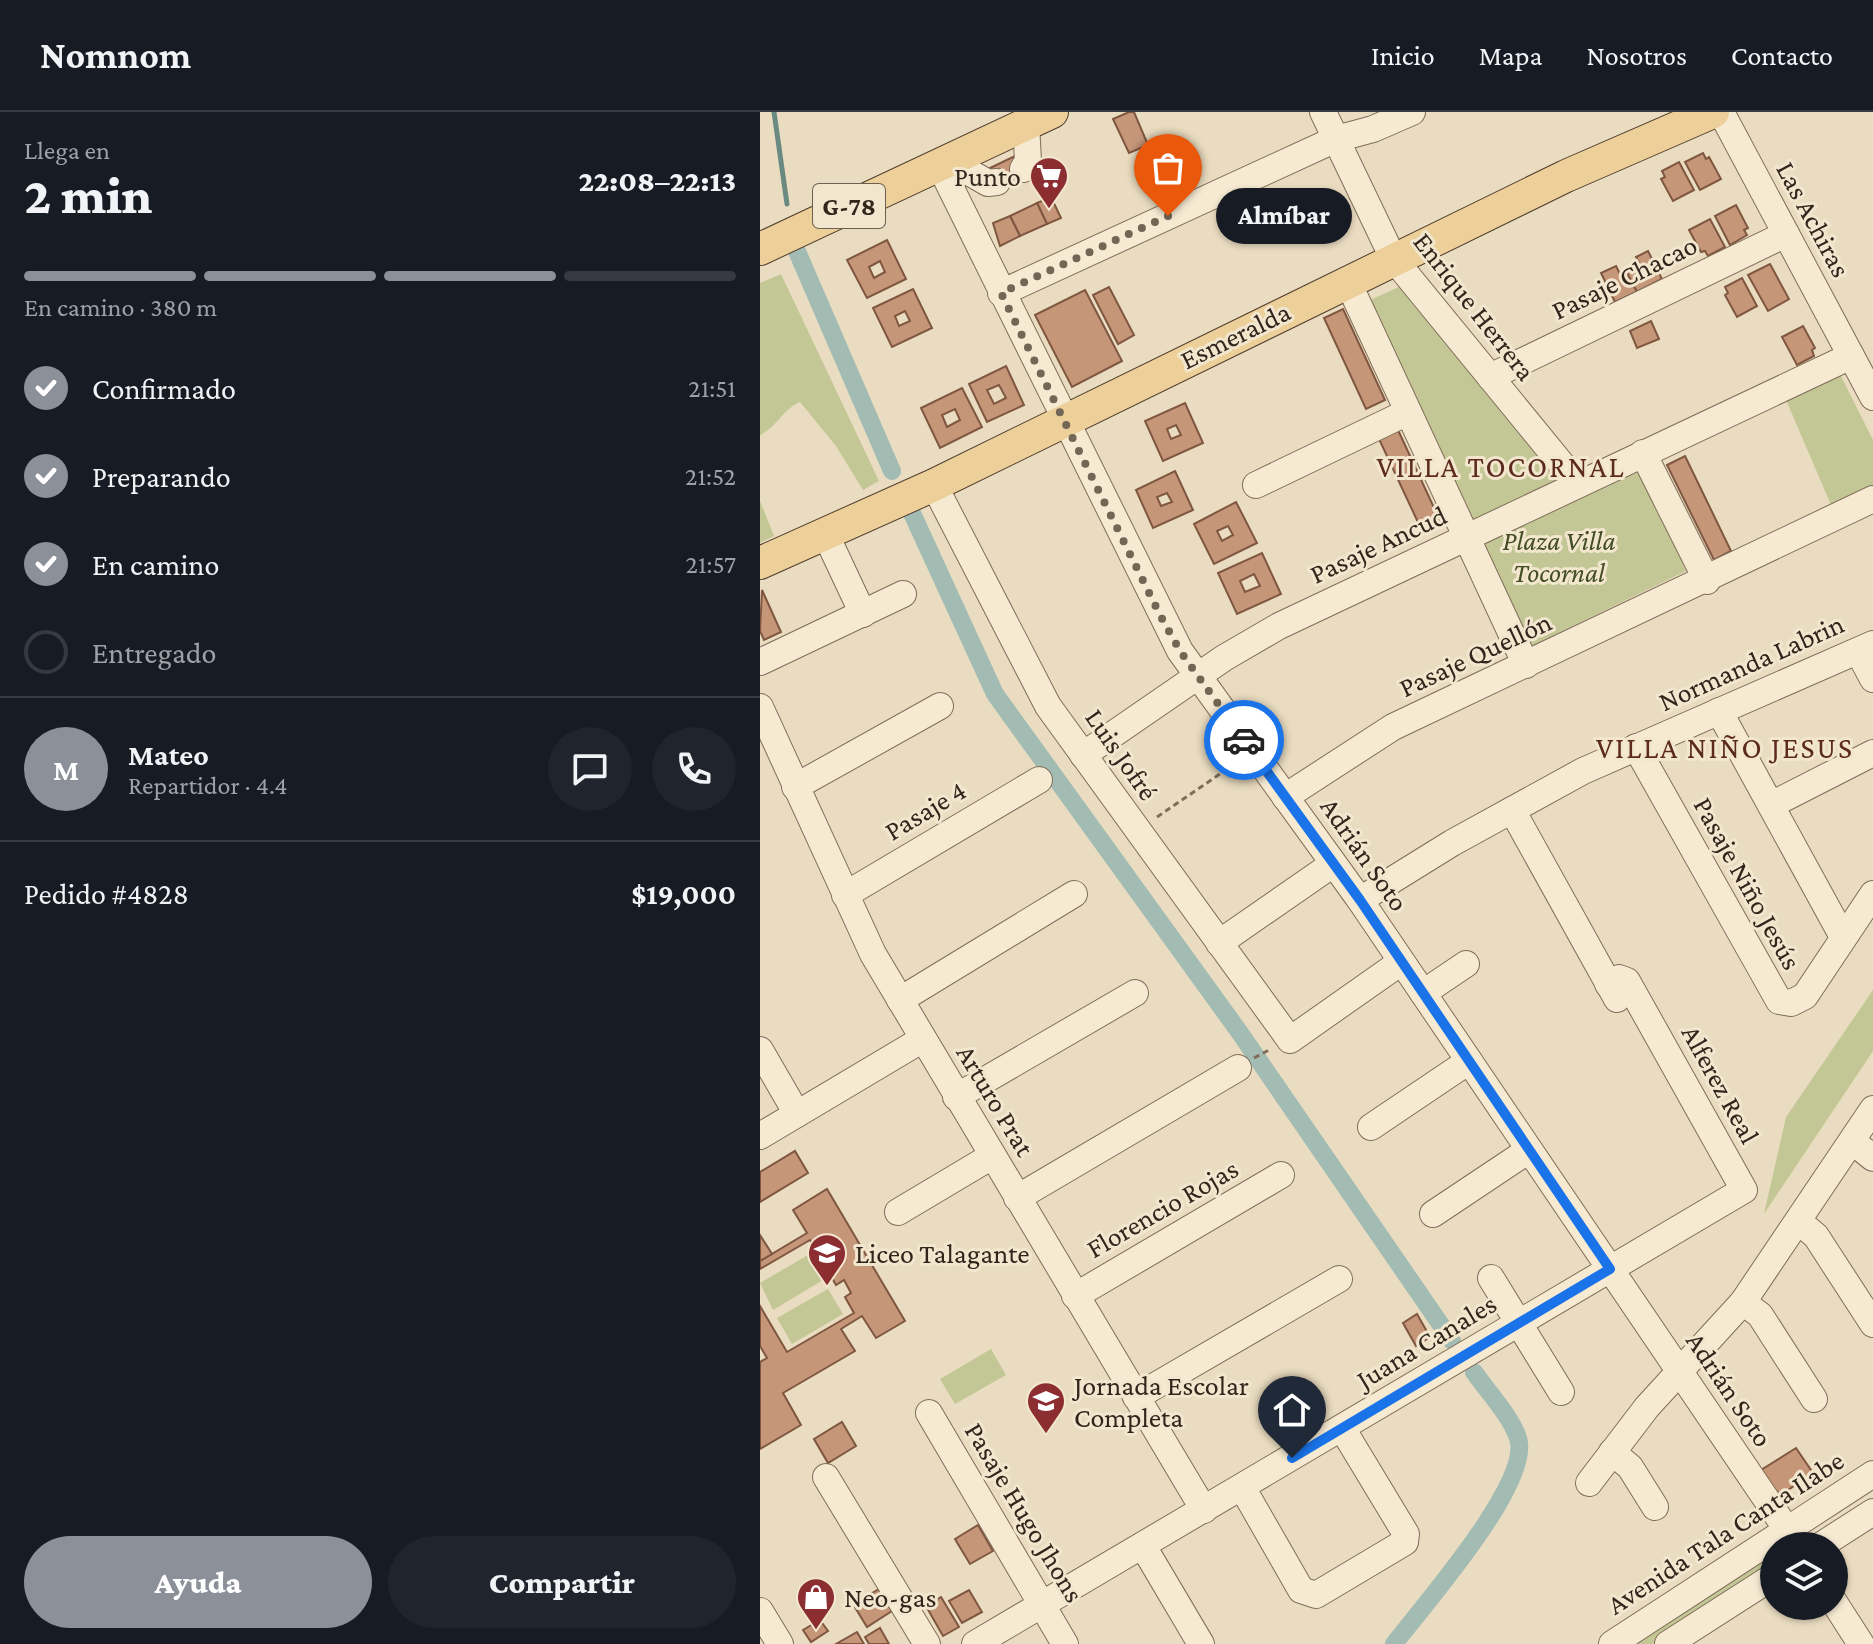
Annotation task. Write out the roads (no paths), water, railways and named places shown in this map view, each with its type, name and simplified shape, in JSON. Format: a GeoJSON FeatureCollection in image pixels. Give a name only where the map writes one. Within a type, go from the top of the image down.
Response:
{"type":"FeatureCollection","features":[{"type":"Feature","properties":{"kind":"main road","name":"Esmeralda"},"geometry":{"type":"LineString","coordinates":[[760,563],[934,485],[1393,258],[1624,149],[1713,112]]}},
{"type":"Feature","properties":{"kind":"main road","name":"G-78"},"geometry":{"type":"LineString","coordinates":[[760,249],[1039,118]]}},
{"type":"Feature","properties":{"kind":"street","name":"Enrique Herrera"},"geometry":{"type":"LineString","coordinates":[[1323,112],[1393,258],[1577,483]]}},
{"type":"Feature","properties":{"kind":"street"},"geometry":{"type":"LineString","coordinates":[[1001,293],[1336,139],[1373,129],[1412,112]]}},
{"type":"Feature","properties":{"kind":"street","name":"Las Achiras"},"geometry":{"type":"LineString","coordinates":[[1721,112],[1873,397]]}},
{"type":"Feature","properties":{"kind":"street"},"geometry":{"type":"LineString","coordinates":[[1023,169],[1039,118]]}},
{"type":"Feature","properties":{"kind":"street"},"geometry":{"type":"LineString","coordinates":[[943,162],[988,183],[997,182]]}},
{"type":"Feature","properties":{"kind":"street","name":"Adrián Soto"},"geometry":{"type":"LineString","coordinates":[[943,162],[1001,293],[1160,615],[1198,676],[1360,900],[1788,1532]]}},
{"type":"Feature","properties":{"kind":"street","name":"Pasaje Chacao"},"geometry":{"type":"LineString","coordinates":[[1490,377],[1786,234]]}},
{"type":"Feature","properties":{"kind":"street"},"geometry":{"type":"LineString","coordinates":[[1347,280],[1526,665]]}},
{"type":"Feature","properties":{"kind":"street","name":"Pasaje Ancud"},"geometry":{"type":"LineString","coordinates":[[1083,755],[1198,676],[1279,626],[1851,356]]}},
{"type":"Feature","properties":{"kind":"street"},"geometry":{"type":"LineString","coordinates":[[1256,485],[1408,412]]}},
{"type":"Feature","properties":{"kind":"street"},"geometry":{"type":"LineString","coordinates":[[1643,453],[1707,581]]}},
{"type":"Feature","properties":{"kind":"street","name":"Luis Jofré"},"geometry":{"type":"LineString","coordinates":[[934,485],[1024,664],[1083,755],[1290,1040],[1401,962]]}},
{"type":"Feature","properties":{"kind":"street","name":"Pasaje Quellón"},"geometry":{"type":"LineString","coordinates":[[1285,797],[1393,727],[1707,581],[1873,499]]}},
{"type":"Feature","properties":{"kind":"street"},"geometry":{"type":"LineString","coordinates":[[825,533],[863,614]]}},
{"type":"Feature","properties":{"kind":"street"},"geometry":{"type":"LineString","coordinates":[[760,662],[903,594]]}},
{"type":"Feature","properties":{"kind":"street"},"geometry":{"type":"LineString","coordinates":[[1865,647],[1873,679]]}},
{"type":"Feature","properties":{"kind":"street","name":"Normanda Labrin"},"geometry":{"type":"LineString","coordinates":[[1360,900],[1512,810],[1636,747],[1865,647]]}},
{"type":"Feature","properties":{"kind":"street"},"geometry":{"type":"LineString","coordinates":[[795,787],[940,706]]}},
{"type":"Feature","properties":{"kind":"street","name":"Arturo Prat"},"geometry":{"type":"LineString","coordinates":[[760,707],[845,895],[900,1000],[1204,1510]]}},
{"type":"Feature","properties":{"kind":"street"},"geometry":{"type":"LineString","coordinates":[[1719,711],[1843,937]]}},
{"type":"Feature","properties":{"kind":"street","name":"Pasaje Niño Jesús"},"geometry":{"type":"LineString","coordinates":[[1636,747],[1774,996],[1786,1003],[1801,999],[1873,894]]}},
{"type":"Feature","properties":{"kind":"street"},"geometry":{"type":"LineString","coordinates":[[1771,805],[1873,753]]}},
{"type":"Feature","properties":{"kind":"street","name":"Pasaje 4"},"geometry":{"type":"LineString","coordinates":[[845,895],[1039,780]]}},
{"type":"Feature","properties":{"kind":"street","name":"Alferez Real"},"geometry":{"type":"LineString","coordinates":[[1512,810],[1608,984],[1624,979],[1744,1190]]}},
{"type":"Feature","properties":{"kind":"street"},"geometry":{"type":"LineString","coordinates":[[1219,943],[1333,864]]}},
{"type":"Feature","properties":{"kind":"street"},"geometry":{"type":"LineString","coordinates":[[900,1000],[1074,894]]}},
{"type":"Feature","properties":{"kind":"street"},"geometry":{"type":"LineString","coordinates":[[1423,993],[1466,964]]}},
{"type":"Feature","properties":{"kind":"street"},"geometry":{"type":"LineString","coordinates":[[956,1097],[1135,993]]}},
{"type":"Feature","properties":{"kind":"street"},"geometry":{"type":"LineString","coordinates":[[760,1136],[923,1039]]}},
{"type":"Feature","properties":{"kind":"street"},"geometry":{"type":"LineString","coordinates":[[760,1050],[797,1114]]}},
{"type":"Feature","properties":{"kind":"street"},"geometry":{"type":"LineString","coordinates":[[1371,1127],[1469,1061]]}},
{"type":"Feature","properties":{"kind":"street"},"geometry":{"type":"LineString","coordinates":[[1017,1198],[1238,1068]]}},
{"type":"Feature","properties":{"kind":"street"},"geometry":{"type":"LineString","coordinates":[[1589,1483],[1679,1372],[1743,1302],[1873,1109]]}},
{"type":"Feature","properties":{"kind":"street"},"geometry":{"type":"LineString","coordinates":[[1852,1141],[1873,1158]]}},
{"type":"Feature","properties":{"kind":"street"},"geometry":{"type":"LineString","coordinates":[[1433,1214],[1529,1150]]}},
{"type":"Feature","properties":{"kind":"street"},"geometry":{"type":"LineString","coordinates":[[898,1212],[992,1156]]}},
{"type":"Feature","properties":{"kind":"street","name":"Florencio Rojas"},"geometry":{"type":"LineString","coordinates":[[1075,1296],[1281,1175]]}},
{"type":"Feature","properties":{"kind":"street","name":"Juana Canales"},"geometry":{"type":"LineString","coordinates":[[975,1644],[1744,1190]]}},
{"type":"Feature","properties":{"kind":"street"},"geometry":{"type":"LineString","coordinates":[[1798,1221],[1816,1236],[1873,1324]]}},
{"type":"Feature","properties":{"kind":"street"},"geometry":{"type":"LineString","coordinates":[[1491,1278],[1561,1392]]}},
{"type":"Feature","properties":{"kind":"street"},"geometry":{"type":"LineString","coordinates":[[1136,1397],[1339,1279]]}},
{"type":"Feature","properties":{"kind":"street"},"geometry":{"type":"LineString","coordinates":[[1743,1302],[1760,1315],[1814,1399]]}},
{"type":"Feature","properties":{"kind":"street","name":"Pasaje Hugo Jhons"},"geometry":{"type":"LineString","coordinates":[[929,1413],[1065,1644]]}},
{"type":"Feature","properties":{"kind":"street"},"geometry":{"type":"LineString","coordinates":[[1242,1487],[1301,1590],[1316,1595],[1405,1542],[1406,1534],[1342,1428]]}},
{"type":"Feature","properties":{"kind":"street"},"geometry":{"type":"LineString","coordinates":[[1612,1452],[1630,1467],[1655,1507]]}},
{"type":"Feature","properties":{"kind":"street","name":"Avenida Tala Canta Ilabe"},"geometry":{"type":"LineString","coordinates":[[1800,1532],[1873,1474]]}},
{"type":"Feature","properties":{"kind":"street"},"geometry":{"type":"LineString","coordinates":[[826,1477],[927,1644]]}},
{"type":"Feature","properties":{"kind":"street"},"geometry":{"type":"LineString","coordinates":[[1842,1532],[1873,1512]]}},
{"type":"Feature","properties":{"kind":"street"},"geometry":{"type":"LineString","coordinates":[[1143,1546],[1201,1644]]}},
{"type":"Feature","properties":{"kind":"street","name":"Avenida Tala Canta Ilabe"},"geometry":{"type":"LineString","coordinates":[[1612,1644],[1760,1557]]}},
{"type":"Feature","properties":{"kind":"street"},"geometry":{"type":"LineString","coordinates":[[1668,1644],[1760,1585]]}},
{"type":"Feature","properties":{"kind":"street"},"geometry":{"type":"LineString","coordinates":[[760,1611],[780,1644]]}},
{"type":"Feature","properties":{"kind":"street"},"geometry":{"type":"LineString","coordinates":[[1846,1620],[1861,1644]]}},
{"type":"Feature","properties":{"kind":"waterway"},"geometry":{"type":"LineString","coordinates":[[774,112],[787,204]]}},
{"type":"Feature","properties":{"kind":"waterway"},"geometry":{"type":"LineString","coordinates":[[796,249],[892,471]]}},
{"type":"Feature","properties":{"kind":"waterway"},"geometry":{"type":"LineString","coordinates":[[911,511],[995,694],[1240,1033],[1452,1341]]}},
{"type":"Feature","properties":{"kind":"waterway"},"geometry":{"type":"LineString","coordinates":[[1394,1644],[1493,1513],[1509,1484],[1518,1458],[1518,1438],[1514,1429],[1474,1372]]}},
{"type":"Feature","properties":{"kind":"place","name":"Punto"},"geometry":{"type":"Point","coordinates":[1049,210]}},
{"type":"Feature","properties":{"kind":"place","name":"Almíbar"},"geometry":{"type":"Point","coordinates":[1168,216]}},
{"type":"Feature","properties":{"kind":"place","name":"Liceo Talagante"},"geometry":{"type":"Point","coordinates":[827,1287]}},
{"type":"Feature","properties":{"kind":"place","name":"Jornada Escolar Completa"},"geometry":{"type":"Point","coordinates":[1046,1435]}},
{"type":"Feature","properties":{"kind":"place","name":"Neo-gas"},"geometry":{"type":"Point","coordinates":[816,1631]}},
{"type":"Feature","properties":{"kind":"district","name":"VILLA TOCORNAL"},"geometry":{"type":"Point","coordinates":[1501,467]}},
{"type":"Feature","properties":{"kind":"district","name":"VILLA NIÑO JESUS"},"geometry":{"type":"Point","coordinates":[1725,748]}},
{"type":"Feature","properties":{"kind":"park label","name":"Plaza Villa Tocornal"},"geometry":{"type":"Point","coordinates":[1559,556]}}]}
